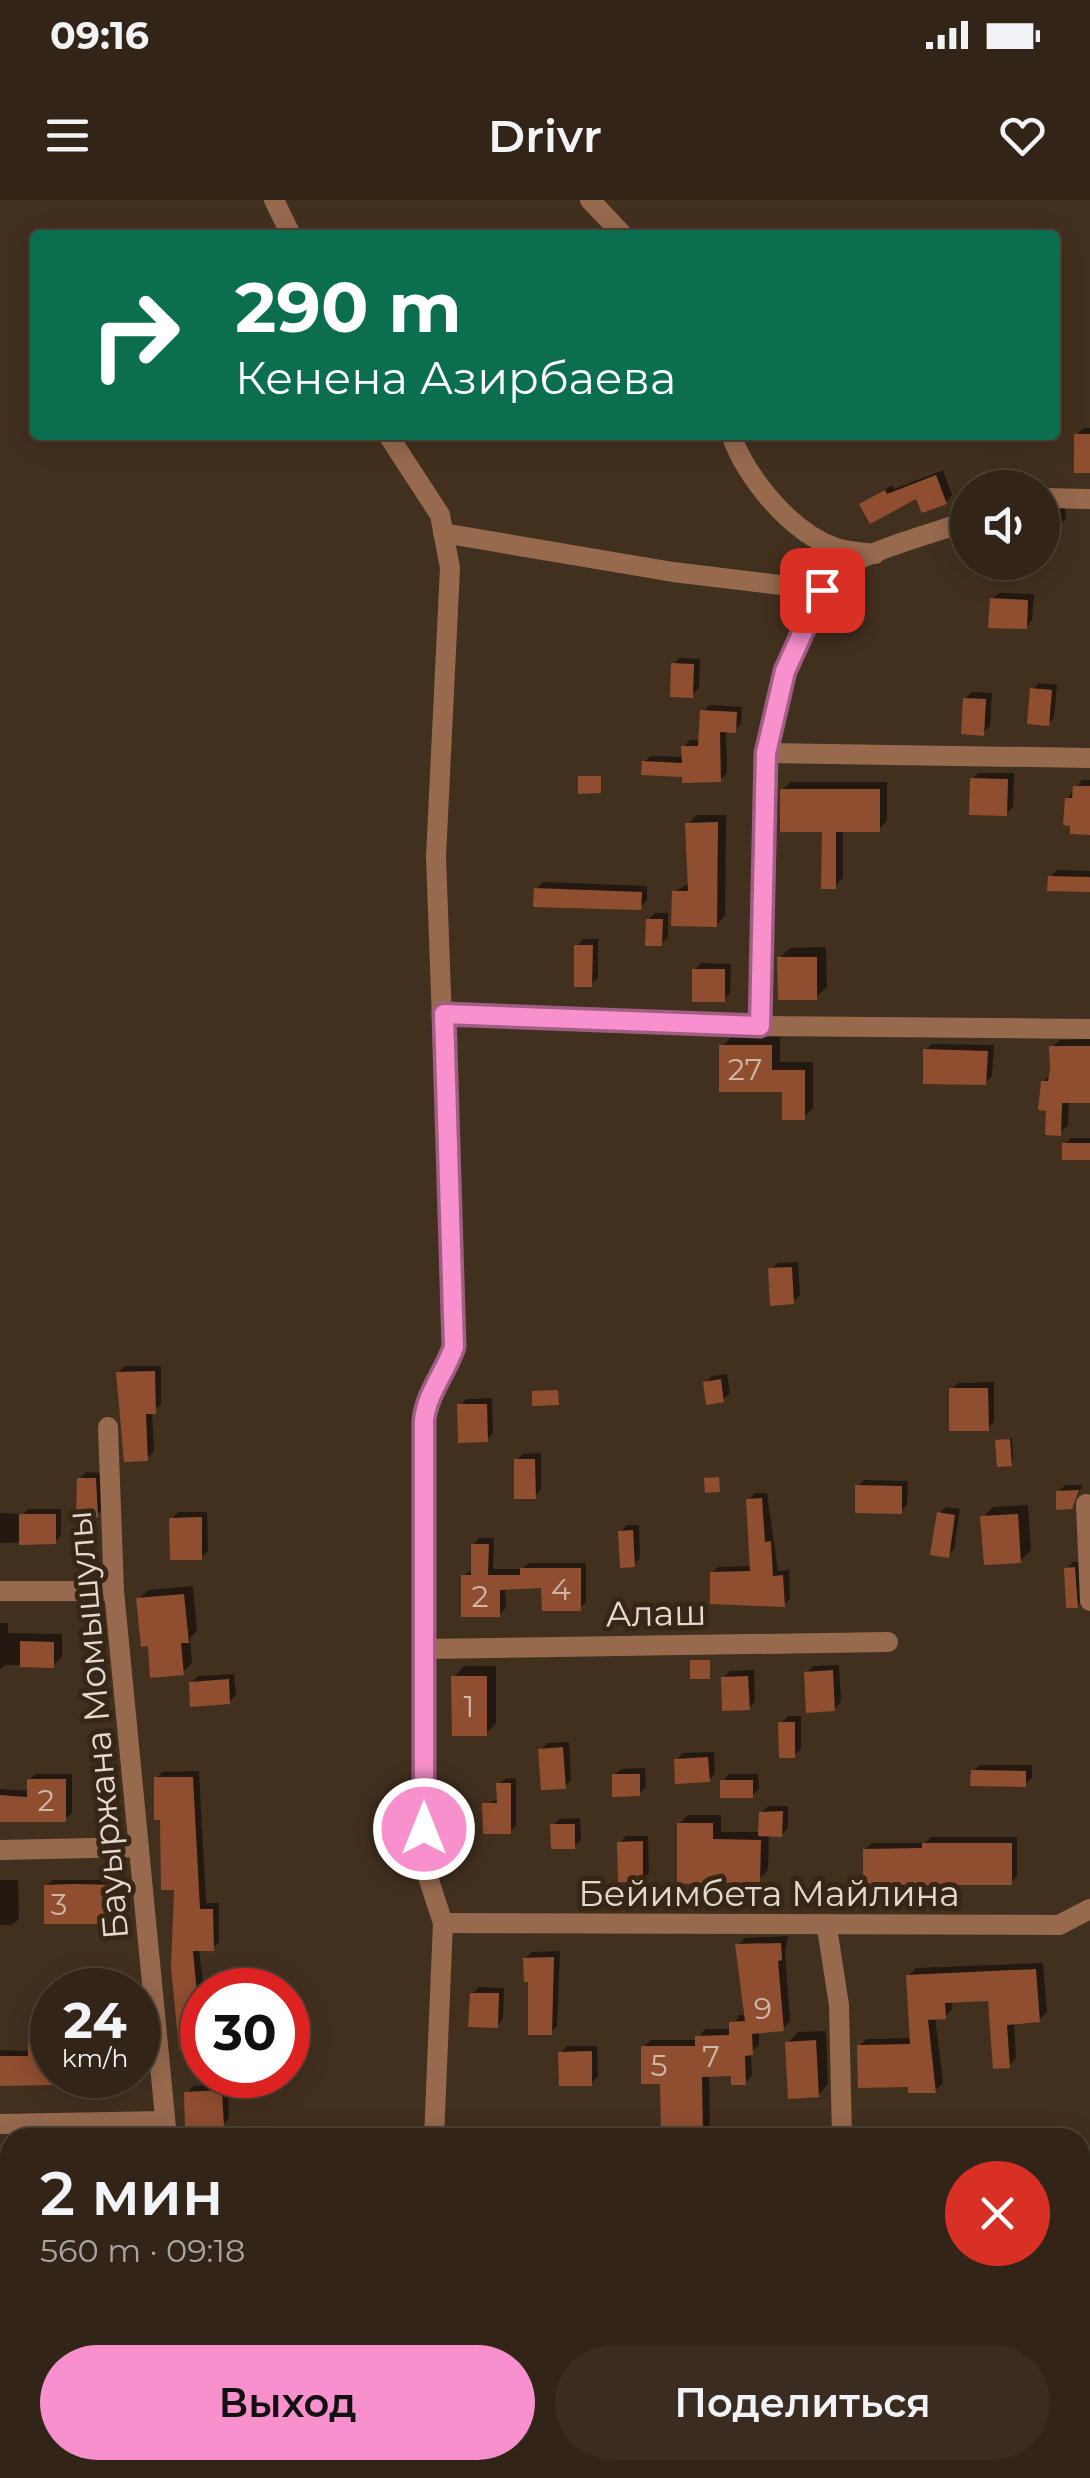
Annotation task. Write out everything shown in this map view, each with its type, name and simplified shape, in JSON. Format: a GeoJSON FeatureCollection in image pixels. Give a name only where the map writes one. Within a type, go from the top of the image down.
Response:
{"type":"FeatureCollection","features":[{"type":"Feature","properties":{"kind":"street"},"geometry":{"type":"LineString","coordinates":[[274,200],[289,230]]}},
{"type":"Feature","properties":{"kind":"street"},"geometry":{"type":"LineString","coordinates":[[590,200],[619,230]]}},
{"type":"Feature","properties":{"kind":"street"},"geometry":{"type":"LineString","coordinates":[[391,440],[440,515],[450,568],[436,857],[454,1347],[442,1380],[427,1398],[424,1420],[424,1865],[443,1923],[434,2128]]}},
{"type":"Feature","properties":{"kind":"street"},"geometry":{"type":"LineString","coordinates":[[733,440],[740,459],[789,519],[835,548],[878,554]]}},
{"type":"Feature","properties":{"kind":"street"},"geometry":{"type":"LineString","coordinates":[[1060,498],[1090,499]]}},
{"type":"Feature","properties":{"kind":"street"},"geometry":{"type":"LineString","coordinates":[[760,1026],[766,753],[785,671],[822,590],[846,566],[950,528]]}},
{"type":"Feature","properties":{"kind":"street"},"geometry":{"type":"LineString","coordinates":[[443,533],[673,572],[822,590]]}},
{"type":"Feature","properties":{"kind":"street"},"geometry":{"type":"LineString","coordinates":[[766,753],[1090,758]]}},
{"type":"Feature","properties":{"kind":"street"},"geometry":{"type":"LineString","coordinates":[[444,1014],[760,1026],[1090,1029]]}},
{"type":"Feature","properties":{"kind":"street","name":"Бауыржана Момышулы"},"geometry":{"type":"LineString","coordinates":[[108,1427],[114,1592],[166,2128]]}},
{"type":"Feature","properties":{"kind":"street"},"geometry":{"type":"LineString","coordinates":[[1086,1504],[1090,1601]]}},
{"type":"Feature","properties":{"kind":"street"},"geometry":{"type":"LineString","coordinates":[[0,1591],[114,1592]]}},
{"type":"Feature","properties":{"kind":"street","name":"Алаш"},"geometry":{"type":"LineString","coordinates":[[424,1649],[888,1642]]}},
{"type":"Feature","properties":{"kind":"street"},"geometry":{"type":"LineString","coordinates":[[0,1850],[138,1848]]}},
{"type":"Feature","properties":{"kind":"street","name":"Бейимбета Майлина"},"geometry":{"type":"LineString","coordinates":[[443,1923],[827,1928],[1060,1925],[1090,1908]]}},
{"type":"Feature","properties":{"kind":"street"},"geometry":{"type":"LineString","coordinates":[[827,1928],[839,2005],[842,2128]]}},
{"type":"Feature","properties":{"kind":"street"},"geometry":{"type":"LineString","coordinates":[[0,2124],[133,2128]]}},
{"type":"Feature","properties":{"kind":"building"},"geometry":{"type":"Polygon","coordinates":[[[1074,434],[1090,434],[1090,473],[1074,473],[1074,434]]]}},
{"type":"Feature","properties":{"kind":"building"},"geometry":{"type":"Polygon","coordinates":[[[936,475],[947,504],[922,513],[916,499],[870,524],[859,504],[885,490],[887,494],[936,475]]]}},
{"type":"Feature","properties":{"kind":"building"},"geometry":{"type":"Polygon","coordinates":[[[990,598],[1028,600],[1027,629],[988,628],[990,598]]]}},
{"type":"Feature","properties":{"kind":"building"},"geometry":{"type":"Polygon","coordinates":[[[671,663],[694,664],[693,698],[670,697],[671,663]]]}},
{"type":"Feature","properties":{"kind":"building"},"geometry":{"type":"Polygon","coordinates":[[[1030,688],[1052,690],[1049,726],[1027,724],[1030,688]]]}},
{"type":"Feature","properties":{"kind":"building"},"geometry":{"type":"Polygon","coordinates":[[[963,698],[986,699],[984,736],[961,734],[963,698]]]}},
{"type":"Feature","properties":{"kind":"building"},"geometry":{"type":"Polygon","coordinates":[[[700,710],[737,712],[736,733],[720,732],[721,782],[682,783],[682,777],[641,775],[642,761],[682,763],[681,746],[698,746],[700,710]]]}},
{"type":"Feature","properties":{"kind":"building"},"geometry":{"type":"Polygon","coordinates":[[[578,776],[601,776],[601,793],[578,794],[578,776]]]}},
{"type":"Feature","properties":{"kind":"building"},"geometry":{"type":"Polygon","coordinates":[[[970,778],[1008,779],[1007,816],[969,815],[970,778]]]}},
{"type":"Feature","properties":{"kind":"building"},"geometry":{"type":"Polygon","coordinates":[[[1073,786],[1090,786],[1090,835],[1070,834],[1070,826],[1063,825],[1065,798],[1072,798],[1073,786]]]}},
{"type":"Feature","properties":{"kind":"building"},"geometry":{"type":"Polygon","coordinates":[[[780,789],[880,789],[880,832],[836,832],[836,889],[821,889],[822,832],[780,832],[780,789]]]}},
{"type":"Feature","properties":{"kind":"building"},"geometry":{"type":"Polygon","coordinates":[[[718,822],[717,927],[671,926],[672,891],[688,891],[685,823],[718,822]]]}},
{"type":"Feature","properties":{"kind":"building"},"geometry":{"type":"Polygon","coordinates":[[[1048,876],[1090,877],[1090,892],[1047,891],[1048,876]]]}},
{"type":"Feature","properties":{"kind":"building"},"geometry":{"type":"Polygon","coordinates":[[[534,888],[642,892],[641,910],[533,907],[534,888]]]}},
{"type":"Feature","properties":{"kind":"building"},"geometry":{"type":"Polygon","coordinates":[[[646,919],[663,919],[662,946],[645,946],[646,919]]]}},
{"type":"Feature","properties":{"kind":"building"},"geometry":{"type":"Polygon","coordinates":[[[574,945],[593,945],[592,987],[574,987],[574,945]]]}},
{"type":"Feature","properties":{"kind":"building"},"geometry":{"type":"Polygon","coordinates":[[[777,957],[817,957],[817,1000],[778,1000],[777,957]]]}},
{"type":"Feature","properties":{"kind":"building"},"geometry":{"type":"Polygon","coordinates":[[[692,969],[725,969],[725,1002],[692,1002],[692,969]]]}},
{"type":"Feature","properties":{"kind":"building"},"geometry":{"type":"Polygon","coordinates":[[[719,1045],[772,1045],[772,1070],[805,1070],[805,1120],[782,1120],[782,1092],[719,1092],[719,1045]]]}},
{"type":"Feature","properties":{"kind":"building"},"geometry":{"type":"Polygon","coordinates":[[[1049,1046],[1090,1046],[1090,1103],[1062,1103],[1061,1136],[1045,1135],[1046,1111],[1038,1110],[1041,1081],[1048,1081],[1050,1070],[1049,1046]]]}},
{"type":"Feature","properties":{"kind":"building"},"geometry":{"type":"Polygon","coordinates":[[[923,1049],[988,1051],[986,1085],[923,1084],[923,1049]]]}},
{"type":"Feature","properties":{"kind":"building"},"geometry":{"type":"Polygon","coordinates":[[[1062,1143],[1090,1143],[1090,1160],[1062,1160],[1062,1143]]]}},
{"type":"Feature","properties":{"kind":"building"},"geometry":{"type":"Polygon","coordinates":[[[792,1267],[794,1304],[770,1306],[768,1268],[792,1267]]]}},
{"type":"Feature","properties":{"kind":"building"},"geometry":{"type":"Polygon","coordinates":[[[155,1371],[156,1414],[146,1414],[148,1461],[124,1462],[116,1372],[155,1371]]]}},
{"type":"Feature","properties":{"kind":"building"},"geometry":{"type":"Polygon","coordinates":[[[721,1379],[724,1402],[706,1405],[703,1382],[721,1379]]]}},
{"type":"Feature","properties":{"kind":"building"},"geometry":{"type":"Polygon","coordinates":[[[949,1388],[988,1388],[989,1431],[949,1431],[949,1388]]]}},
{"type":"Feature","properties":{"kind":"building"},"geometry":{"type":"Polygon","coordinates":[[[558,1390],[559,1405],[532,1406],[532,1391],[558,1390]]]}},
{"type":"Feature","properties":{"kind":"building"},"geometry":{"type":"Polygon","coordinates":[[[457,1404],[487,1404],[488,1442],[458,1443],[457,1404]]]}},
{"type":"Feature","properties":{"kind":"building"},"geometry":{"type":"Polygon","coordinates":[[[1010,1439],[1012,1466],[997,1467],[995,1440],[1010,1439]]]}},
{"type":"Feature","properties":{"kind":"building"},"geometry":{"type":"Polygon","coordinates":[[[514,1459],[535,1459],[536,1499],[514,1499],[514,1459]]]}},
{"type":"Feature","properties":{"kind":"building"},"geometry":{"type":"Polygon","coordinates":[[[719,1477],[720,1492],[705,1493],[704,1478],[719,1477]]]}},
{"type":"Feature","properties":{"kind":"building"},"geometry":{"type":"Polygon","coordinates":[[[77,1478],[96,1478],[98,1517],[76,1517],[77,1478]]]}},
{"type":"Feature","properties":{"kind":"building"},"geometry":{"type":"Polygon","coordinates":[[[855,1485],[902,1486],[902,1514],[855,1513],[855,1485]]]}},
{"type":"Feature","properties":{"kind":"building"},"geometry":{"type":"Polygon","coordinates":[[[1079,1490],[1072,1509],[1056,1510],[1056,1491],[1079,1490]]]}},
{"type":"Feature","properties":{"kind":"building"},"geometry":{"type":"Polygon","coordinates":[[[762,1498],[765,1542],[771,1541],[773,1576],[783,1575],[785,1607],[710,1604],[710,1572],[750,1571],[746,1499],[762,1498]]]}},
{"type":"Feature","properties":{"kind":"building"},"geometry":{"type":"Polygon","coordinates":[[[937,1512],[955,1515],[949,1558],[930,1555],[937,1512]]]}},
{"type":"Feature","properties":{"kind":"building"},"geometry":{"type":"Polygon","coordinates":[[[19,1514],[56,1514],[56,1544],[19,1545],[19,1514]]]}},
{"type":"Feature","properties":{"kind":"building"},"geometry":{"type":"Polygon","coordinates":[[[1018,1514],[1021,1563],[984,1565],[980,1516],[1018,1514]]]}},
{"type":"Feature","properties":{"kind":"building"},"geometry":{"type":"Polygon","coordinates":[[[202,1517],[202,1560],[170,1560],[169,1518],[202,1517]]]}},
{"type":"Feature","properties":{"kind":"building"},"geometry":{"type":"Polygon","coordinates":[[[633,1530],[635,1567],[620,1568],[618,1531],[633,1530]]]}},
{"type":"Feature","properties":{"kind":"building"},"geometry":{"type":"Polygon","coordinates":[[[471,1544],[489,1544],[488,1575],[520,1575],[520,1568],[581,1568],[581,1611],[542,1611],[541,1588],[500,1590],[500,1617],[461,1617],[461,1575],[471,1575],[471,1544]]]}},
{"type":"Feature","properties":{"kind":"building"},"geometry":{"type":"Polygon","coordinates":[[[1075,1567],[1078,1608],[1066,1608],[1064,1568],[1075,1567]]]}},
{"type":"Feature","properties":{"kind":"building"},"geometry":{"type":"Polygon","coordinates":[[[184,1594],[189,1643],[181,1643],[184,1675],[150,1678],[148,1646],[141,1647],[136,1598],[184,1594]]]}},
{"type":"Feature","properties":{"kind":"building"},"geometry":{"type":"Polygon","coordinates":[[[20,1641],[54,1642],[54,1668],[20,1667],[20,1641]]]}},
{"type":"Feature","properties":{"kind":"building"},"geometry":{"type":"Polygon","coordinates":[[[690,1660],[710,1660],[710,1679],[690,1679],[690,1660]]]}},
{"type":"Feature","properties":{"kind":"building"},"geometry":{"type":"Polygon","coordinates":[[[833,1670],[835,1711],[806,1713],[804,1672],[833,1670]]]}},
{"type":"Feature","properties":{"kind":"building"},"geometry":{"type":"Polygon","coordinates":[[[451,1676],[487,1676],[487,1736],[452,1736],[451,1676]]]}},
{"type":"Feature","properties":{"kind":"building"},"geometry":{"type":"Polygon","coordinates":[[[748,1676],[750,1710],[722,1711],[721,1677],[748,1676]]]}},
{"type":"Feature","properties":{"kind":"building"},"geometry":{"type":"Polygon","coordinates":[[[229,1679],[230,1704],[190,1707],[189,1682],[229,1679]]]}},
{"type":"Feature","properties":{"kind":"building"},"geometry":{"type":"Polygon","coordinates":[[[778,1722],[795,1722],[795,1758],[779,1758],[778,1722]]]}},
{"type":"Feature","properties":{"kind":"building"},"geometry":{"type":"Polygon","coordinates":[[[563,1747],[566,1789],[541,1790],[538,1749],[563,1747]]]}},
{"type":"Feature","properties":{"kind":"building"},"geometry":{"type":"Polygon","coordinates":[[[708,1757],[710,1782],[675,1784],[674,1759],[708,1757]]]}},
{"type":"Feature","properties":{"kind":"building"},"geometry":{"type":"Polygon","coordinates":[[[971,1770],[1026,1771],[1026,1787],[970,1786],[971,1770]]]}},
{"type":"Feature","properties":{"kind":"building"},"geometry":{"type":"Polygon","coordinates":[[[612,1774],[640,1774],[640,1796],[612,1797],[612,1774]]]}},
{"type":"Feature","properties":{"kind":"building"},"geometry":{"type":"Polygon","coordinates":[[[154,1777],[193,1777],[200,1909],[213,1909],[214,1951],[193,1951],[195,1968],[180,1968],[179,2050],[171,1967],[174,1890],[161,1890],[160,1820],[154,1820],[154,1777]]]}},
{"type":"Feature","properties":{"kind":"building"},"geometry":{"type":"Polygon","coordinates":[[[27,1779],[66,1779],[66,1822],[0,1822],[0,1795],[27,1797],[27,1779]]]}},
{"type":"Feature","properties":{"kind":"building"},"geometry":{"type":"Polygon","coordinates":[[[720,1780],[753,1780],[753,1798],[720,1798],[720,1780]]]}},
{"type":"Feature","properties":{"kind":"building"},"geometry":{"type":"Polygon","coordinates":[[[496,1783],[511,1783],[511,1834],[483,1834],[482,1803],[497,1803],[496,1783]]]}},
{"type":"Feature","properties":{"kind":"building"},"geometry":{"type":"Polygon","coordinates":[[[783,1811],[782,1837],[758,1836],[759,1812],[783,1811]]]}},
{"type":"Feature","properties":{"kind":"building"},"geometry":{"type":"Polygon","coordinates":[[[677,1823],[713,1823],[713,1839],[761,1840],[760,1882],[677,1884],[677,1823]]]}},
{"type":"Feature","properties":{"kind":"building"},"geometry":{"type":"Polygon","coordinates":[[[550,1824],[575,1824],[575,1849],[551,1849],[550,1824]]]}},
{"type":"Feature","properties":{"kind":"building"},"geometry":{"type":"Polygon","coordinates":[[[643,1841],[643,1882],[618,1882],[617,1842],[643,1841]]]}},
{"type":"Feature","properties":{"kind":"building"},"geometry":{"type":"Polygon","coordinates":[[[922,1843],[1012,1843],[1012,1885],[902,1885],[902,1891],[863,1891],[863,1849],[922,1848],[922,1843]]]}},
{"type":"Feature","properties":{"kind":"building"},"geometry":{"type":"Polygon","coordinates":[[[44,1885],[121,1885],[122,1924],[44,1924],[44,1885]]]}},
{"type":"Feature","properties":{"kind":"building"},"geometry":{"type":"Polygon","coordinates":[[[781,1943],[782,1960],[778,1961],[784,2031],[752,2034],[753,2055],[745,2056],[746,2085],[731,2085],[731,2076],[702,2077],[703,2128],[661,2128],[660,2084],[641,2084],[641,2046],[695,2046],[695,2036],[729,2035],[729,2022],[745,2021],[735,1944],[781,1943]]]}},
{"type":"Feature","properties":{"kind":"building"},"geometry":{"type":"Polygon","coordinates":[[[554,1957],[552,2035],[528,2035],[528,1982],[524,1982],[523,1958],[554,1957]]]}},
{"type":"Feature","properties":{"kind":"building"},"geometry":{"type":"Polygon","coordinates":[[[1036,1969],[1040,2022],[1007,2025],[1010,2068],[993,2069],[988,2001],[945,2003],[946,2019],[928,2020],[936,2093],[908,2093],[908,2087],[858,2088],[857,2045],[910,2044],[906,1975],[1036,1969]]]}},
{"type":"Feature","properties":{"kind":"building"},"geometry":{"type":"Polygon","coordinates":[[[470,1993],[499,1993],[498,2028],[468,2027],[470,1993]]]}},
{"type":"Feature","properties":{"kind":"building"},"geometry":{"type":"Polygon","coordinates":[[[816,2040],[819,2097],[788,2099],[785,2042],[816,2040]]]}},
{"type":"Feature","properties":{"kind":"building"},"geometry":{"type":"Polygon","coordinates":[[[30,2042],[30,2085],[0,2086],[0,2056],[28,2056],[30,2042]]]}},
{"type":"Feature","properties":{"kind":"building"},"geometry":{"type":"Polygon","coordinates":[[[592,2051],[592,2086],[559,2086],[558,2052],[592,2051]]]}},
{"type":"Feature","properties":{"kind":"building"},"geometry":{"type":"Polygon","coordinates":[[[184,2098],[222,2098],[224,2127],[185,2128],[184,2098]]]}},
{"type":"Feature","properties":{"kind":"route"},"geometry":{"type":"LineString","coordinates":[[424,1829],[424,1420],[427,1398],[442,1380],[454,1347],[444,1014],[760,1026],[766,753],[785,671],[822,590]]}}]}
